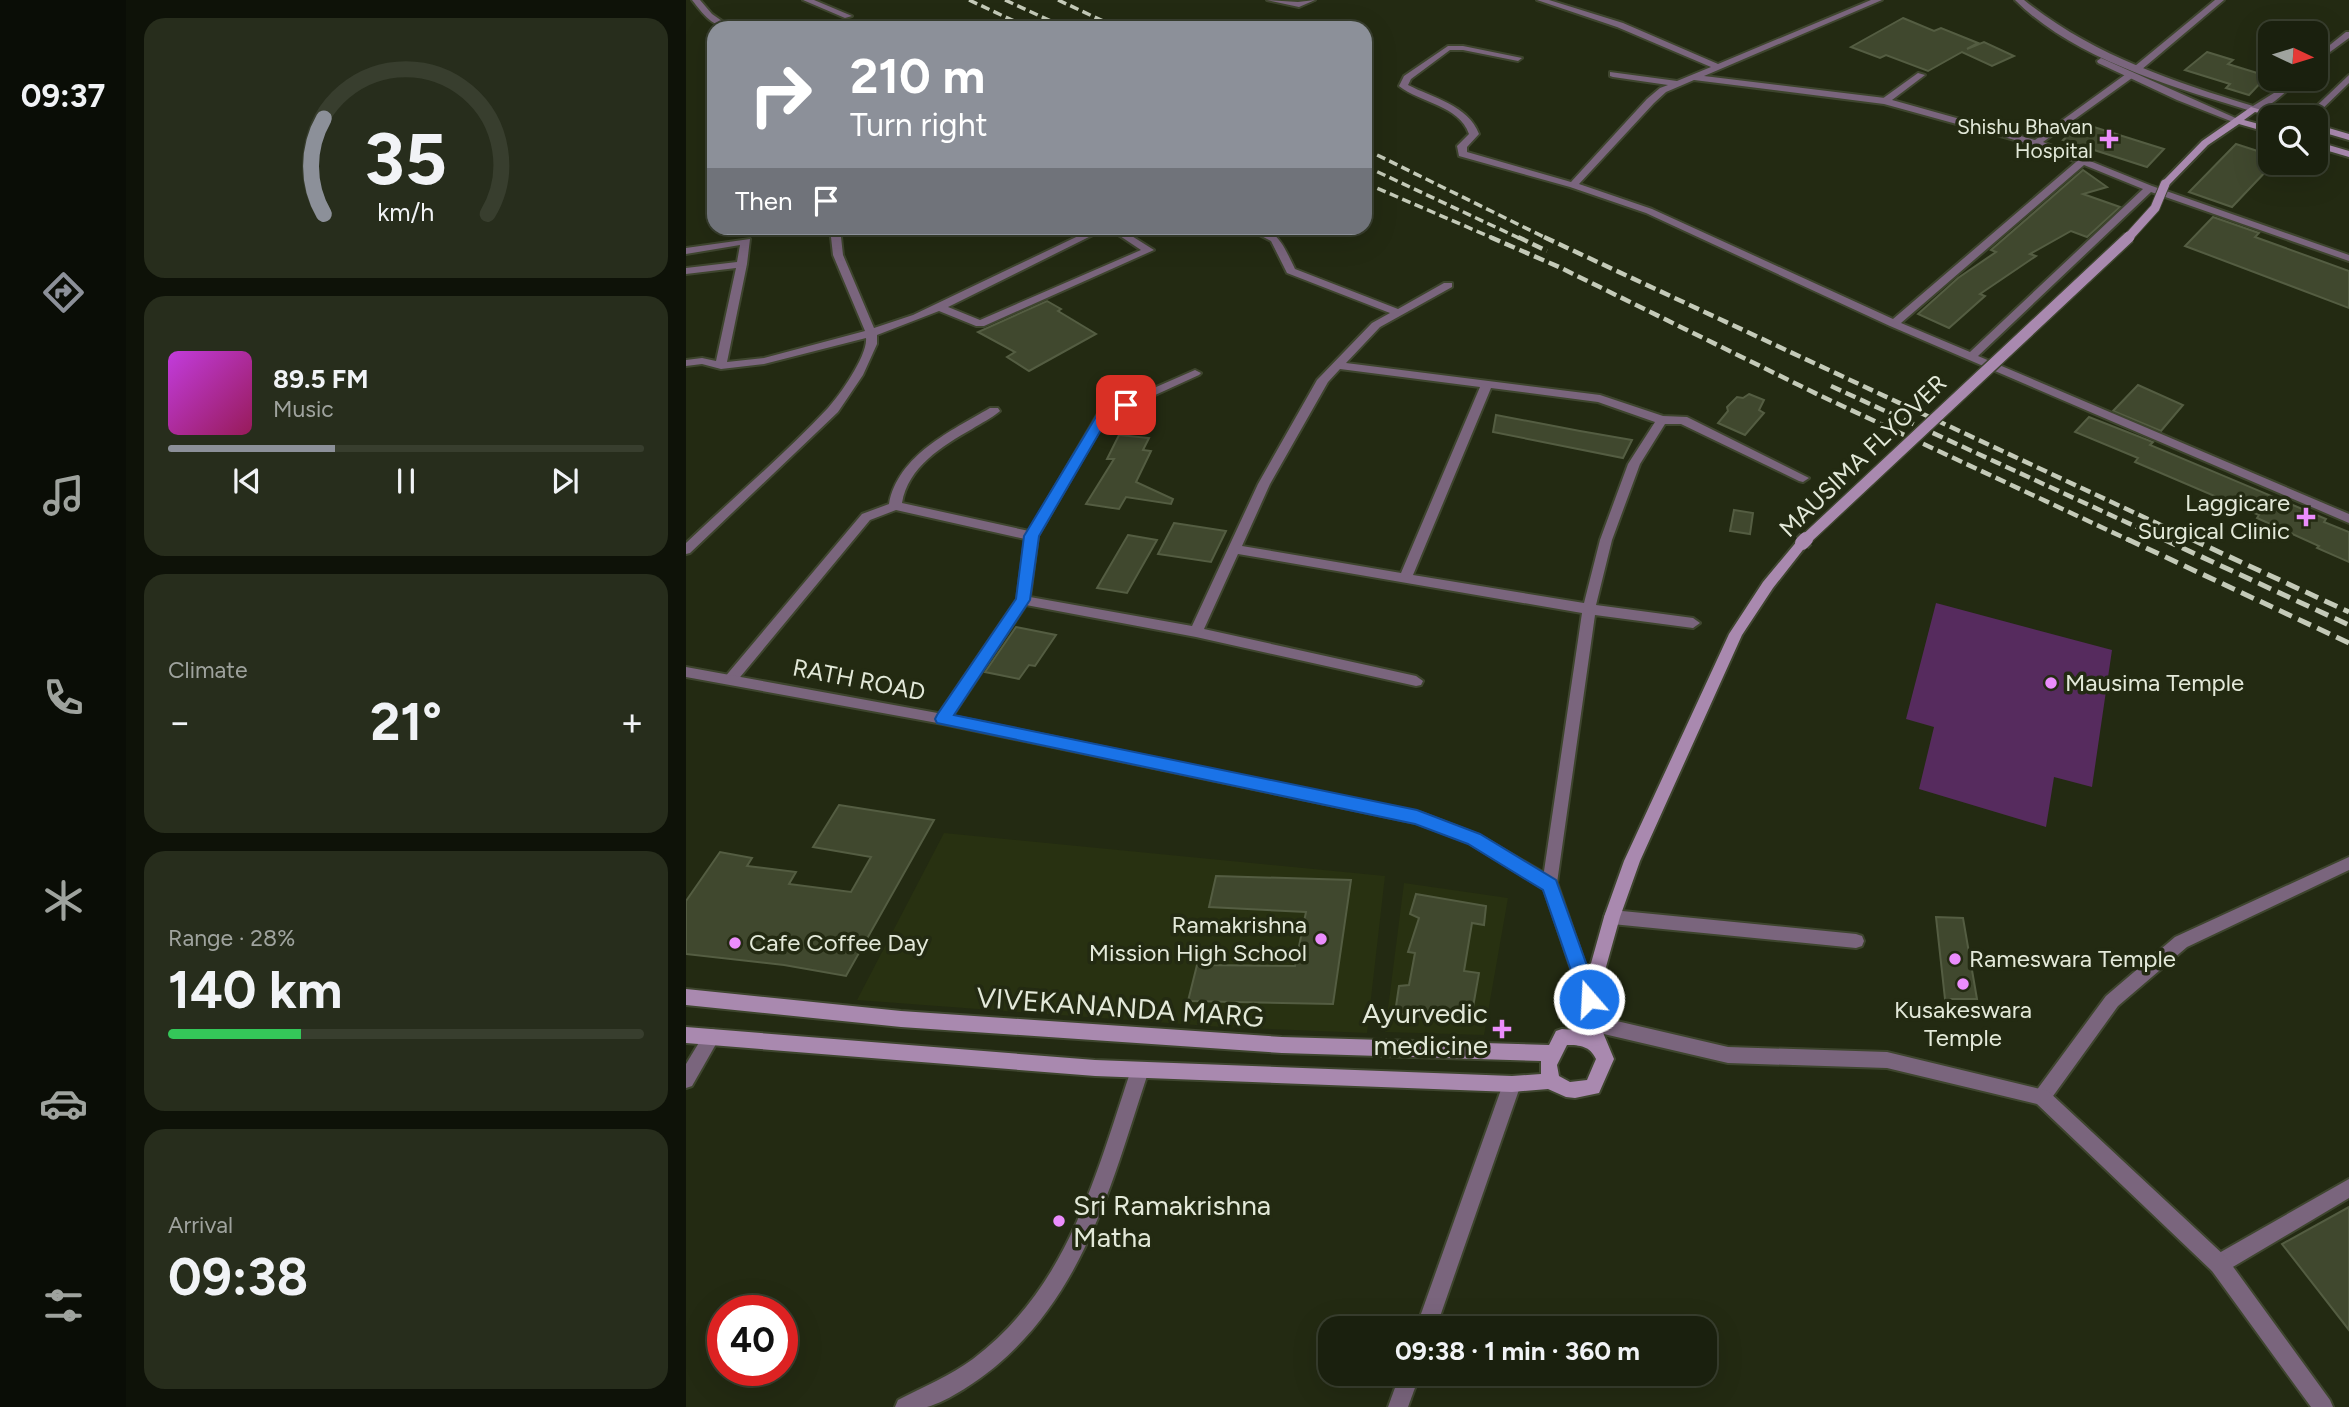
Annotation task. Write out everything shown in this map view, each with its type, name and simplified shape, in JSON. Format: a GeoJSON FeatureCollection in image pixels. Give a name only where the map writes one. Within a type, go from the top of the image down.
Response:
{"type":"FeatureCollection","features":[{"type":"Feature","properties":{"kind":"main road"},"geometry":{"type":"LineString","coordinates":[[2254,109],[2258,110]]}},
{"type":"Feature","properties":{"kind":"main road","name":"MAUSIMA FLYOVER"},"geometry":{"type":"LineString","coordinates":[[1589,999],[1612,917],[1632,861],[1736,634],[1768,585],[1802,543],[2128,238],[2155,208],[2165,184],[2205,143],[2254,109]]}},
{"type":"Feature","properties":{"kind":"main road"},"geometry":{"type":"LineString","coordinates":[[2236,120],[2258,126]]}},
{"type":"Feature","properties":{"kind":"main road"},"geometry":{"type":"LineString","coordinates":[[2328,131],[2349,137]]}},
{"type":"Feature","properties":{"kind":"main road"},"geometry":{"type":"LineString","coordinates":[[2328,148],[2349,154]]}},
{"type":"Feature","properties":{"kind":"main road","name":"VIVEKANANDA MARG"},"geometry":{"type":"LineString","coordinates":[[686,997],[901,1019],[1269,1044],[1552,1053]]}},
{"type":"Feature","properties":{"kind":"main road"},"geometry":{"type":"LineString","coordinates":[[686,1035],[1140,1070],[1512,1084],[1551,1081],[1563,1090],[1579,1091],[1592,1087],[1605,1059],[1591,1023],[1589,999]]}},
{"type":"Feature","properties":{"kind":"main road"},"geometry":{"type":"LineString","coordinates":[[1551,1081],[1548,1064],[1562,1037],[1581,1037],[1596,1042],[1603,1051]]}},
{"type":"Feature","properties":{"kind":"street"},"geometry":{"type":"LineString","coordinates":[[696,0],[717,21]]}},
{"type":"Feature","properties":{"kind":"street"},"geometry":{"type":"LineString","coordinates":[[807,0],[848,16]]}},
{"type":"Feature","properties":{"kind":"street"},"geometry":{"type":"LineString","coordinates":[[1271,0],[1300,5],[1311,0]]}},
{"type":"Feature","properties":{"kind":"street"},"geometry":{"type":"LineString","coordinates":[[1541,0],[1620,25],[1716,66]]}},
{"type":"Feature","properties":{"kind":"street"},"geometry":{"type":"LineString","coordinates":[[1573,186],[1600,162],[1639,110],[1662,90],[1878,0]]}},
{"type":"Feature","properties":{"kind":"street"},"geometry":{"type":"LineString","coordinates":[[2007,0],[2051,35],[2129,76],[2236,120]]}},
{"type":"Feature","properties":{"kind":"street"},"geometry":{"type":"LineString","coordinates":[[2019,0],[2063,33],[2178,85],[2254,109],[2281,91]]}},
{"type":"Feature","properties":{"kind":"street"},"geometry":{"type":"LineString","coordinates":[[2138,68],[2220,0]]}},
{"type":"Feature","properties":{"kind":"street"},"geometry":{"type":"LineString","coordinates":[[2328,51],[2349,34]]}},
{"type":"Feature","properties":{"kind":"street"},"geometry":{"type":"LineString","coordinates":[[1518,58],[1463,48],[1448,48],[1406,78],[1403,86],[1457,113],[1473,128],[1474,134],[1462,146],[1462,154],[1649,211],[1894,324],[2349,519]]}},
{"type":"Feature","properties":{"kind":"street"},"geometry":{"type":"LineString","coordinates":[[1613,74],[1677,83]]}},
{"type":"Feature","properties":{"kind":"street"},"geometry":{"type":"LineString","coordinates":[[1885,101],[1921,75]]}},
{"type":"Feature","properties":{"kind":"street"},"geometry":{"type":"LineString","coordinates":[[2036,143],[2129,76]]}},
{"type":"Feature","properties":{"kind":"street"},"geometry":{"type":"LineString","coordinates":[[1690,77],[1885,101],[2036,143],[2149,188],[2349,258]]}},
{"type":"Feature","properties":{"kind":"street"},"geometry":{"type":"LineString","coordinates":[[2321,105],[2349,78]]}},
{"type":"Feature","properties":{"kind":"street"},"geometry":{"type":"LineString","coordinates":[[1894,324],[2081,163]]}},
{"type":"Feature","properties":{"kind":"street"},"geometry":{"type":"LineString","coordinates":[[1971,357],[2149,188]]}},
{"type":"Feature","properties":{"kind":"street"},"geometry":{"type":"LineString","coordinates":[[686,550],[834,409],[862,365],[872,344],[872,333],[838,255],[839,235]]}},
{"type":"Feature","properties":{"kind":"street"},"geometry":{"type":"LineString","coordinates":[[686,363],[702,361],[721,366],[764,361],[872,333],[939,307],[1088,235]]}},
{"type":"Feature","properties":{"kind":"street"},"geometry":{"type":"LineString","coordinates":[[939,307],[980,324],[1149,250],[1124,235]]}},
{"type":"Feature","properties":{"kind":"street"},"geometry":{"type":"LineString","coordinates":[[1266,235],[1275,239],[1291,271],[1399,313]]}},
{"type":"Feature","properties":{"kind":"street"},"geometry":{"type":"LineString","coordinates":[[686,251],[746,241],[721,366]]}},
{"type":"Feature","properties":{"kind":"street"},"geometry":{"type":"LineString","coordinates":[[686,271],[742,264]]}},
{"type":"Feature","properties":{"kind":"street"},"geometry":{"type":"LineString","coordinates":[[1196,632],[1264,484],[1323,380],[1376,325],[1448,285]]}},
{"type":"Feature","properties":{"kind":"street"},"geometry":{"type":"LineString","coordinates":[[1338,365],[1600,399],[1662,420],[1683,420],[1803,478]]}},
{"type":"Feature","properties":{"kind":"street"},"geometry":{"type":"LineString","coordinates":[[943,719],[1023,600],[1031,536],[1103,415],[1195,373]]}},
{"type":"Feature","properties":{"kind":"street"},"geometry":{"type":"LineString","coordinates":[[1405,578],[1487,384]]}},
{"type":"Feature","properties":{"kind":"street"},"geometry":{"type":"LineString","coordinates":[[895,506],[896,493],[911,468],[949,439],[995,411]]}},
{"type":"Feature","properties":{"kind":"street"},"geometry":{"type":"LineString","coordinates":[[1589,999],[1550,885],[1589,609],[1606,540],[1634,464],[1662,420]]}},
{"type":"Feature","properties":{"kind":"street"},"geometry":{"type":"LineString","coordinates":[[731,678],[866,517],[895,506],[1031,536]]}},
{"type":"Feature","properties":{"kind":"street"},"geometry":{"type":"LineString","coordinates":[[1233,549],[1589,609],[1693,623]]}},
{"type":"Feature","properties":{"kind":"street"},"geometry":{"type":"LineString","coordinates":[[1023,600],[1196,632],[1416,681]]}},
{"type":"Feature","properties":{"kind":"street","name":"RATH ROAD"},"geometry":{"type":"LineString","coordinates":[[686,672],[731,678],[943,719],[1417,817],[1474,839],[1550,885]]}},
{"type":"Feature","properties":{"kind":"street"},"geometry":{"type":"LineString","coordinates":[[2042,1097],[2112,1001],[2181,942],[2349,863]]}},
{"type":"Feature","properties":{"kind":"street"},"geometry":{"type":"LineString","coordinates":[[1612,917],[1856,942]]}},
{"type":"Feature","properties":{"kind":"street"},"geometry":{"type":"LineString","coordinates":[[1591,1023],[1728,1055],[1887,1060],[2042,1097],[2219,1264],[2323,1407]]}},
{"type":"Feature","properties":{"kind":"street"},"geometry":{"type":"LineString","coordinates":[[686,1080],[712,1037]]}},
{"type":"Feature","properties":{"kind":"street"},"geometry":{"type":"LineString","coordinates":[[905,1407],[981,1366],[1018,1332],[1056,1288],[1078,1248],[1140,1070]]}},
{"type":"Feature","properties":{"kind":"street"},"geometry":{"type":"LineString","coordinates":[[1430,1316],[1512,1084]]}},
{"type":"Feature","properties":{"kind":"street"},"geometry":{"type":"LineString","coordinates":[[2219,1264],[2349,1188]]}},
{"type":"Feature","properties":{"kind":"street"},"geometry":{"type":"LineString","coordinates":[[1398,1407],[1406,1386]]}},
{"type":"Feature","properties":{"kind":"shaded area"},"geometry":{"type":"Polygon","coordinates":[[[1936,603],[2112,650],[2092,787],[2054,777],[2046,827],[1919,789],[1934,727],[1906,719],[1936,603]]]}},
{"type":"Feature","properties":{"kind":"shaded area"},"geometry":{"type":"Polygon","coordinates":[[[944,833],[1385,876],[1367,1033],[1222,1027],[857,1000],[944,833]]]}},
{"type":"Feature","properties":{"kind":"shaded area"},"geometry":{"type":"Polygon","coordinates":[[[1404,883],[1508,898],[1484,1035],[1385,1032],[1404,883]]]}},
{"type":"Feature","properties":{"kind":"building"},"geometry":{"type":"Polygon","coordinates":[[[1903,18],[1934,31],[1941,28],[1978,43],[1967,49],[1984,42],[2014,56],[1992,66],[1962,52],[1928,71],[1886,55],[1880,58],[1851,47],[1903,18]]]}},
{"type":"Feature","properties":{"kind":"building"},"geometry":{"type":"Polygon","coordinates":[[[2207,52],[2233,60],[2228,64],[2258,73],[2258,86],[2249,95],[2226,88],[2230,84],[2185,70],[2207,52]]]}},
{"type":"Feature","properties":{"kind":"building"},"geometry":{"type":"Polygon","coordinates":[[[2081,123],[2164,149],[2147,167],[2063,140],[2081,123]]]}},
{"type":"Feature","properties":{"kind":"building"},"geometry":{"type":"Polygon","coordinates":[[[2236,144],[2258,151],[2258,175],[2262,175],[2232,207],[2189,192],[2236,144]]]}},
{"type":"Feature","properties":{"kind":"building"},"geometry":{"type":"Polygon","coordinates":[[[2083,170],[2107,187],[2083,194],[2120,207],[2087,237],[2071,231],[2030,254],[2036,256],[1980,294],[1985,296],[1949,328],[1918,314],[1958,278],[1996,252],[1991,250],[2083,170]]]}},
{"type":"Feature","properties":{"kind":"building"},"geometry":{"type":"Polygon","coordinates":[[[2213,217],[2259,233],[2255,237],[2349,271],[2349,308],[2185,246],[2213,217]]]}},
{"type":"Feature","properties":{"kind":"building"},"geometry":{"type":"Polygon","coordinates":[[[1047,301],[1061,309],[1058,311],[1096,334],[1029,371],[1007,357],[1015,352],[978,332],[1047,301]]]}},
{"type":"Feature","properties":{"kind":"building"},"geometry":{"type":"Polygon","coordinates":[[[2138,385],[2183,405],[2161,431],[2113,411],[2138,385]]]}},
{"type":"Feature","properties":{"kind":"building"},"geometry":{"type":"Polygon","coordinates":[[[1749,394],[1764,400],[1759,410],[1764,413],[1745,435],[1718,423],[1728,411],[1727,407],[1737,397],[1743,398],[1749,394]]]}},
{"type":"Feature","properties":{"kind":"building"},"geometry":{"type":"Polygon","coordinates":[[[1496,415],[1632,440],[1623,458],[1493,432],[1496,415]]]}},
{"type":"Feature","properties":{"kind":"building"},"geometry":{"type":"Polygon","coordinates":[[[2089,417],[2153,442],[2150,445],[2326,519],[2324,522],[2349,532],[2349,562],[2257,518],[2259,515],[2135,462],[2138,458],[2075,432],[2089,417]]]}},
{"type":"Feature","properties":{"kind":"building"},"geometry":{"type":"Polygon","coordinates":[[[1119,435],[1149,438],[1143,450],[1151,451],[1136,482],[1173,499],[1171,504],[1126,497],[1119,509],[1086,504],[1114,459],[1107,459],[1119,435]]]}},
{"type":"Feature","properties":{"kind":"building"},"geometry":{"type":"Polygon","coordinates":[[[1734,510],[1753,513],[1750,534],[1730,531],[1734,510]]]}},
{"type":"Feature","properties":{"kind":"building"},"geometry":{"type":"Polygon","coordinates":[[[1174,523],[1226,531],[1211,562],[1158,554],[1174,523]]]}},
{"type":"Feature","properties":{"kind":"building"},"geometry":{"type":"Polygon","coordinates":[[[1128,535],[1157,540],[1127,593],[1097,588],[1128,535]]]}},
{"type":"Feature","properties":{"kind":"building"},"geometry":{"type":"Polygon","coordinates":[[[1016,627],[1056,635],[1035,666],[1029,665],[1019,679],[985,672],[1016,627]]]}},
{"type":"Feature","properties":{"kind":"building"},"geometry":{"type":"Polygon","coordinates":[[[839,805],[934,820],[846,976],[784,965],[686,954],[686,901],[720,852],[752,858],[747,866],[796,872],[789,884],[851,892],[871,857],[813,847],[839,805]]]}},
{"type":"Feature","properties":{"kind":"building","name":"Ramakrishna Mission High School"},"geometry":{"type":"Polygon","coordinates":[[[1216,876],[1351,880],[1333,1004],[1188,1001],[1197,965],[1295,966],[1306,912],[1209,907],[1216,876]]]}},
{"type":"Feature","properties":{"kind":"building"},"geometry":{"type":"Polygon","coordinates":[[[1416,894],[1486,906],[1484,925],[1472,923],[1464,971],[1479,973],[1470,1024],[1395,1013],[1399,986],[1409,985],[1415,953],[1408,952],[1419,918],[1410,914],[1416,894]]]}},
{"type":"Feature","properties":{"kind":"building","name":"Rameswara Temple"},"geometry":{"type":"Polygon","coordinates":[[[1936,917],[1963,918],[1977,999],[1945,999],[1936,917]]]}},
{"type":"Feature","properties":{"kind":"building"},"geometry":{"type":"Polygon","coordinates":[[[2349,1207],[2349,1330],[2282,1244],[2349,1207]]]}},
{"type":"Feature","properties":{"kind":"railway"},"geometry":{"type":"LineString","coordinates":[[969,0],[1014,21]]}},
{"type":"Feature","properties":{"kind":"railway"},"geometry":{"type":"LineString","coordinates":[[1005,0],[1051,21]]}},
{"type":"Feature","properties":{"kind":"railway"},"geometry":{"type":"LineString","coordinates":[[1058,0],[1103,21]]}},
{"type":"Feature","properties":{"kind":"railway"},"geometry":{"type":"LineString","coordinates":[[1372,152],[1548,239]]}},
{"type":"Feature","properties":{"kind":"railway"},"geometry":{"type":"LineString","coordinates":[[1372,169],[1521,239]]}},
{"type":"Feature","properties":{"kind":"railway"},"geometry":{"type":"LineString","coordinates":[[1372,186],[1495,239]]}},
{"type":"Feature","properties":{"kind":"railway"},"geometry":{"type":"LineString","coordinates":[[1490,237],[1559,267],[1821,396],[2131,541]]}},
{"type":"Feature","properties":{"kind":"railway"},"geometry":{"type":"LineString","coordinates":[[1518,237],[1547,251]]}},
{"type":"Feature","properties":{"kind":"railway"},"geometry":{"type":"LineString","coordinates":[[1544,237],[2195,541]]}},
{"type":"Feature","properties":{"kind":"railway"},"geometry":{"type":"LineString","coordinates":[[1831,386],[2167,541]]}},
{"type":"Feature","properties":{"kind":"railway"},"geometry":{"type":"LineString","coordinates":[[2127,539],[2349,643]]}},
{"type":"Feature","properties":{"kind":"railway"},"geometry":{"type":"LineString","coordinates":[[2163,539],[2349,625]]}},
{"type":"Feature","properties":{"kind":"railway"},"geometry":{"type":"LineString","coordinates":[[2191,539],[2349,612]]}},
{"type":"Feature","properties":{"kind":"place","name":"Shishu Bhavan Hospital"},"geometry":{"type":"Point","coordinates":[2109,139]}},
{"type":"Feature","properties":{"kind":"place","name":"Laggicare Surgical Clinic"},"geometry":{"type":"Point","coordinates":[2306,517]}},
{"type":"Feature","properties":{"kind":"place","name":"Mausima Temple"},"geometry":{"type":"Point","coordinates":[2051,683]}},
{"type":"Feature","properties":{"kind":"place","name":"Ramakrishna Mission High School"},"geometry":{"type":"Point","coordinates":[1321,939]}},
{"type":"Feature","properties":{"kind":"place","name":"Cafe Coffee Day"},"geometry":{"type":"Point","coordinates":[735,943]}},
{"type":"Feature","properties":{"kind":"place","name":"Rameswara Temple"},"geometry":{"type":"Point","coordinates":[1955,959]}},
{"type":"Feature","properties":{"kind":"place","name":"Kusakeswara Temple"},"geometry":{"type":"Point","coordinates":[1963,984]}},
{"type":"Feature","properties":{"kind":"place","name":"Ayurvedic medicine"},"geometry":{"type":"Point","coordinates":[1502,1029]}},
{"type":"Feature","properties":{"kind":"place","name":"Sri Ramakrishna Matha"},"geometry":{"type":"Point","coordinates":[1059,1221]}},
{"type":"Feature","properties":{"kind":"route"},"geometry":{"type":"LineString","coordinates":[[1126,405],[1103,415],[1031,536],[1023,600],[943,719],[1417,817],[1474,839],[1550,885],[1589,999]]}}]}
